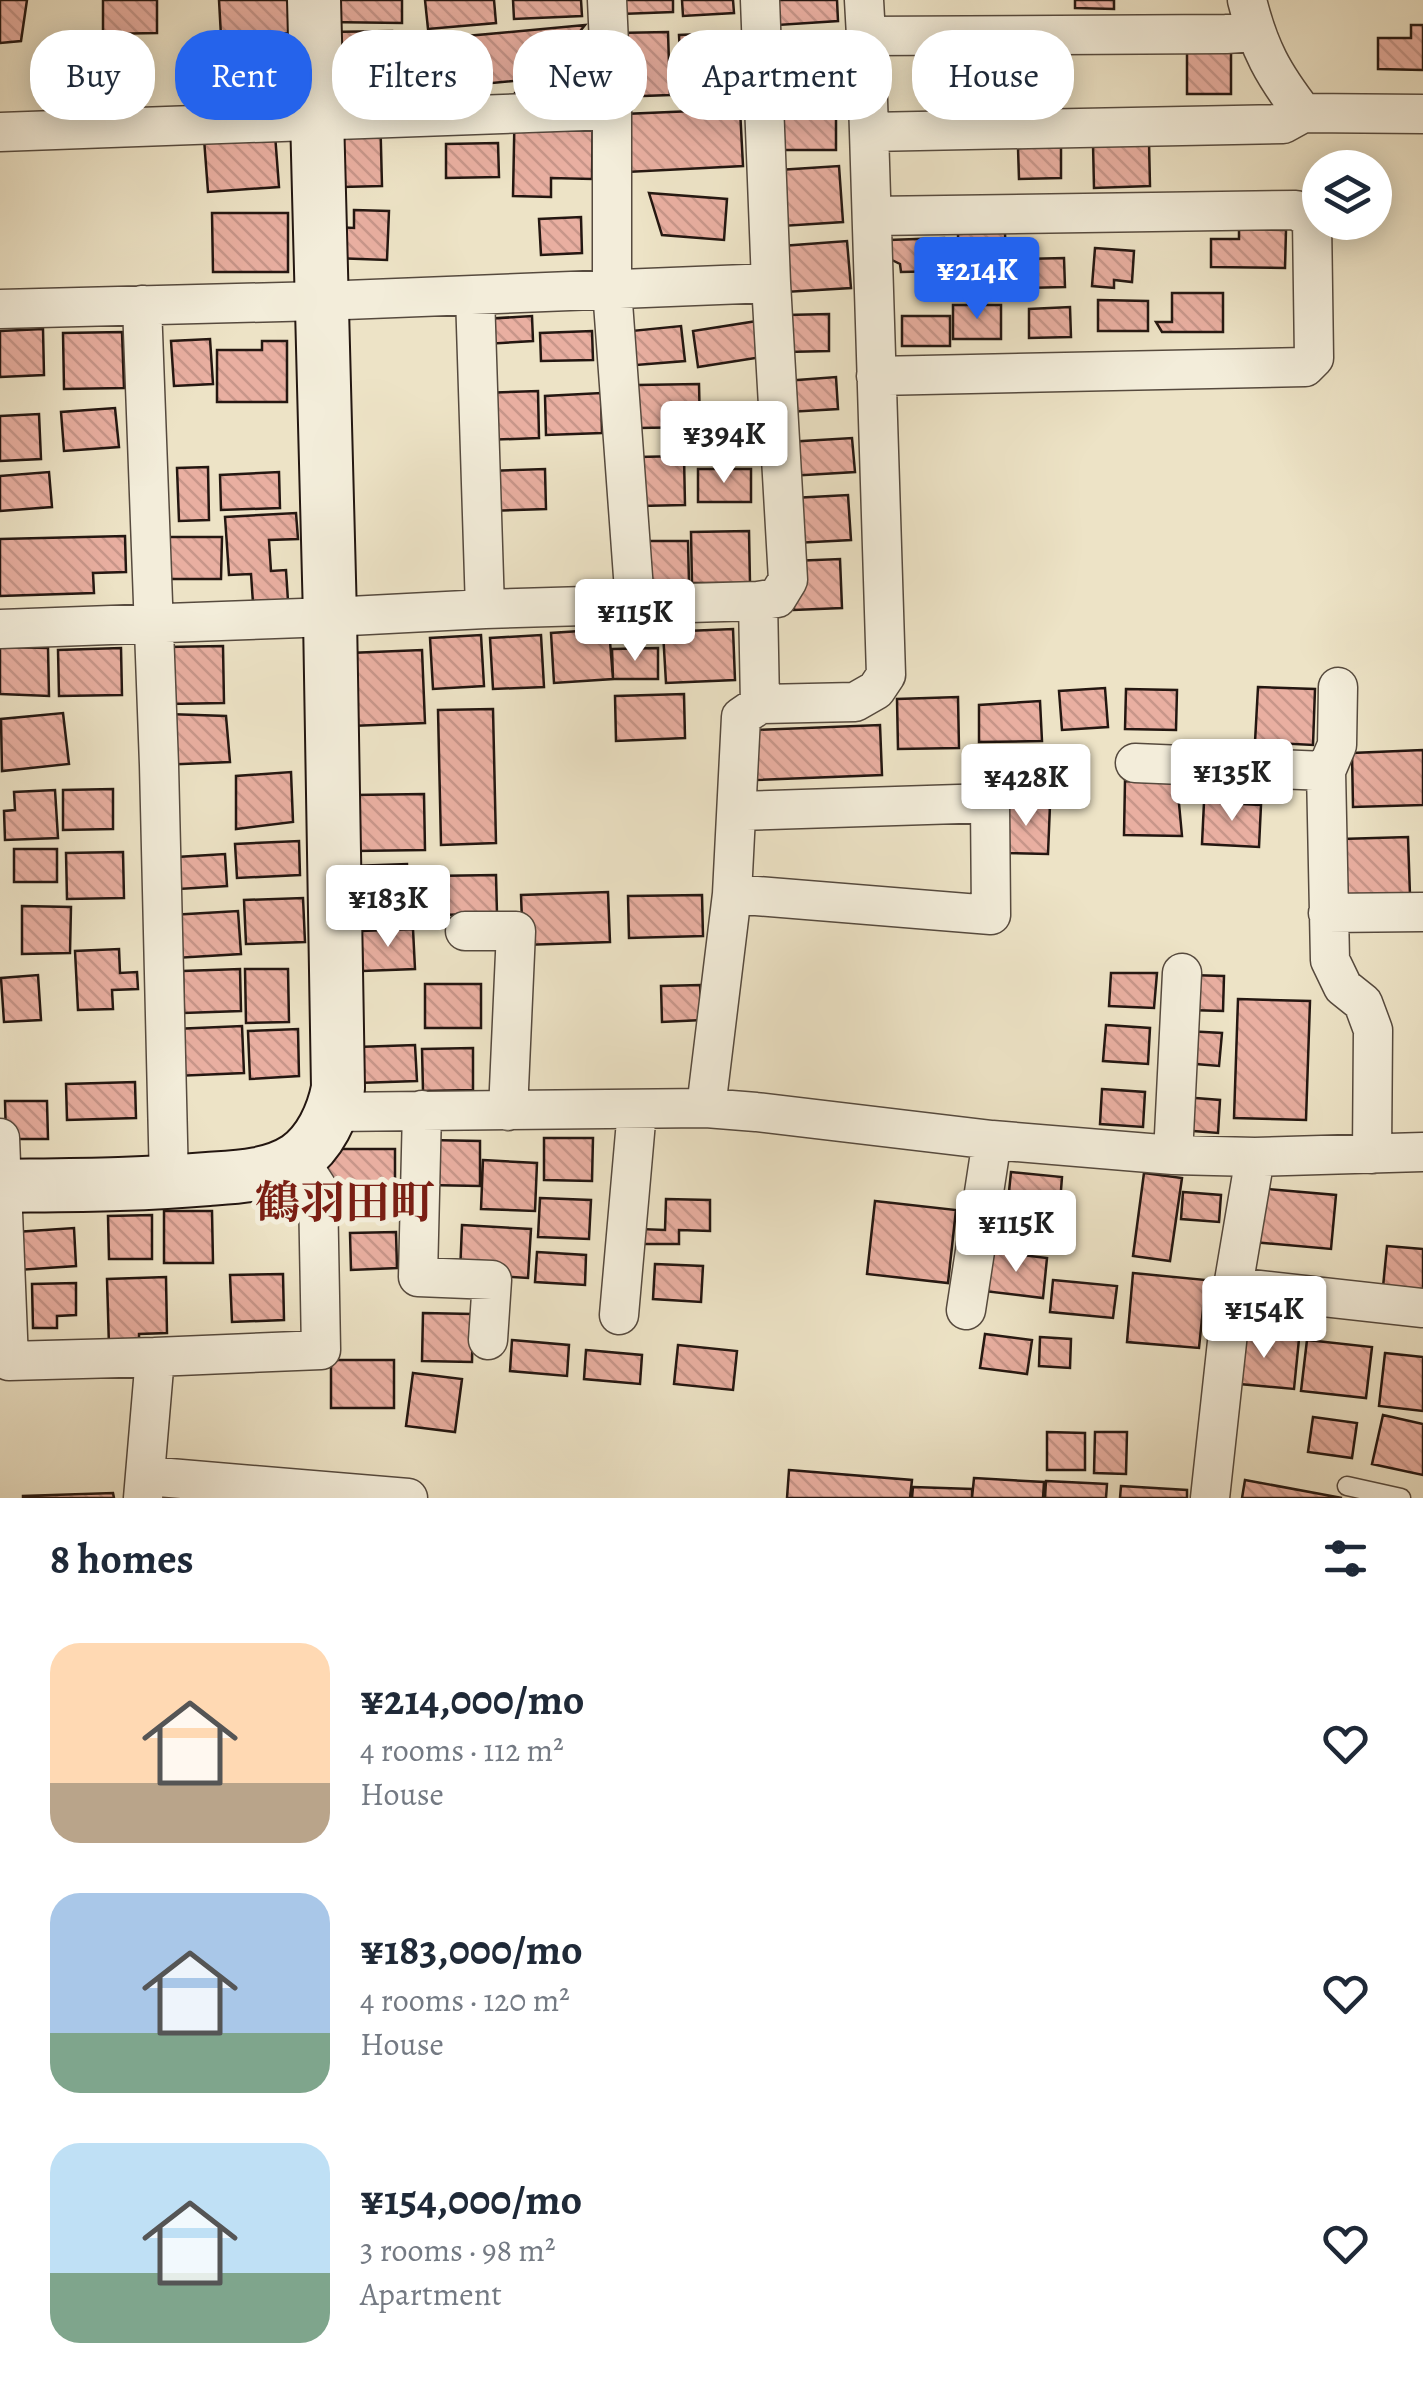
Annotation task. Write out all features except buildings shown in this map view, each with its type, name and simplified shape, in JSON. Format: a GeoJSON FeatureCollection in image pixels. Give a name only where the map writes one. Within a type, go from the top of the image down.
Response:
{"type":"FeatureCollection","features":[{"type":"Feature","properties":{"kind":"street"},"geometry":{"type":"LineString","coordinates":[[298,1158],[318,1189],[321,1350],[10,1361],[1,1170],[169,1182],[248,1176],[298,1158],[333,1112],[338,1088],[330,617],[314,0]]}},
{"type":"Feature","properties":{"kind":"street"},"geometry":{"type":"LineString","coordinates":[[607,0],[608,30]]}},
{"type":"Feature","properties":{"kind":"street"},"geometry":{"type":"LineString","coordinates":[[0,629],[777,598],[788,580],[760,0]]}},
{"type":"Feature","properties":{"kind":"street"},"geometry":{"type":"LineString","coordinates":[[706,1108],[732,894],[741,717],[760,704],[856,702],[876,690],[886,675],[865,18],[1226,34],[1251,16],[1278,80],[1304,113]]}},
{"type":"Feature","properties":{"kind":"street"},"geometry":{"type":"LineString","coordinates":[[869,132],[1283,124],[1304,113],[1423,114]]}},
{"type":"Feature","properties":{"kind":"street"},"geometry":{"type":"LineString","coordinates":[[0,132],[513,114]]}},
{"type":"Feature","properties":{"kind":"street"},"geometry":{"type":"LineString","coordinates":[[612,120],[612,289],[634,604]]}},
{"type":"Feature","properties":{"kind":"street"},"geometry":{"type":"LineString","coordinates":[[872,216],[1296,210],[1312,220],[1314,358],[1305,367],[876,376]]}},
{"type":"Feature","properties":{"kind":"street"},"geometry":{"type":"LineString","coordinates":[[0,309],[771,283]]}},
{"type":"Feature","properties":{"kind":"street"},"geometry":{"type":"LineString","coordinates":[[475,295],[485,608]]}},
{"type":"Feature","properties":{"kind":"street"},"geometry":{"type":"LineString","coordinates":[[142,305],[169,1182]]}},
{"type":"Feature","properties":{"kind":"street"},"geometry":{"type":"LineString","coordinates":[[758,601],[760,704]]}},
{"type":"Feature","properties":{"kind":"street"},"geometry":{"type":"LineString","coordinates":[[1338,687],[1337,745],[1326,771],[1330,960],[1343,987],[1363,1003],[1374,1030],[1372,1154]]}},
{"type":"Feature","properties":{"kind":"street"},"geometry":{"type":"LineString","coordinates":[[1135,763],[1326,771]]}},
{"type":"Feature","properties":{"kind":"street"},"geometry":{"type":"LineString","coordinates":[[732,894],[991,916],[990,803],[738,811]]}},
{"type":"Feature","properties":{"kind":"street"},"geometry":{"type":"LineString","coordinates":[[1328,913],[1423,912]]}},
{"type":"Feature","properties":{"kind":"street"},"geometry":{"type":"LineString","coordinates":[[464,931],[516,931],[508,1110]]}},
{"type":"Feature","properties":{"kind":"street"},"geometry":{"type":"LineString","coordinates":[[1173,1155],[1182,973]]}},
{"type":"Feature","properties":{"kind":"street"},"geometry":{"type":"LineString","coordinates":[[333,1112],[706,1108],[992,1140],[1173,1155],[1423,1152]]}},
{"type":"Feature","properties":{"kind":"street"},"geometry":{"type":"LineString","coordinates":[[422,1110],[418,1277],[492,1280],[488,1340]]}},
{"type":"Feature","properties":{"kind":"street"},"geometry":{"type":"LineString","coordinates":[[618,1315],[637,1110]]}},
{"type":"Feature","properties":{"kind":"street"},"geometry":{"type":"LineString","coordinates":[[966,1310],[992,1140]]}},
{"type":"Feature","properties":{"kind":"street"},"geometry":{"type":"LineString","coordinates":[[1210,1498],[1233,1288],[1255,1157]]}},
{"type":"Feature","properties":{"kind":"street"},"geometry":{"type":"LineString","coordinates":[[1233,1288],[1423,1308]]}},
{"type":"Feature","properties":{"kind":"street"},"geometry":{"type":"LineString","coordinates":[[155,1356],[144,1487],[408,1498]]}},
{"type":"Feature","properties":{"kind":"lane"},"geometry":{"type":"LineString","coordinates":[[1347,1486],[1401,1498]]}},
{"type":"Feature","properties":{"kind":"district","name":"鶴羽田町"},"geometry":{"type":"Point","coordinates":[345,1203]}}]}
